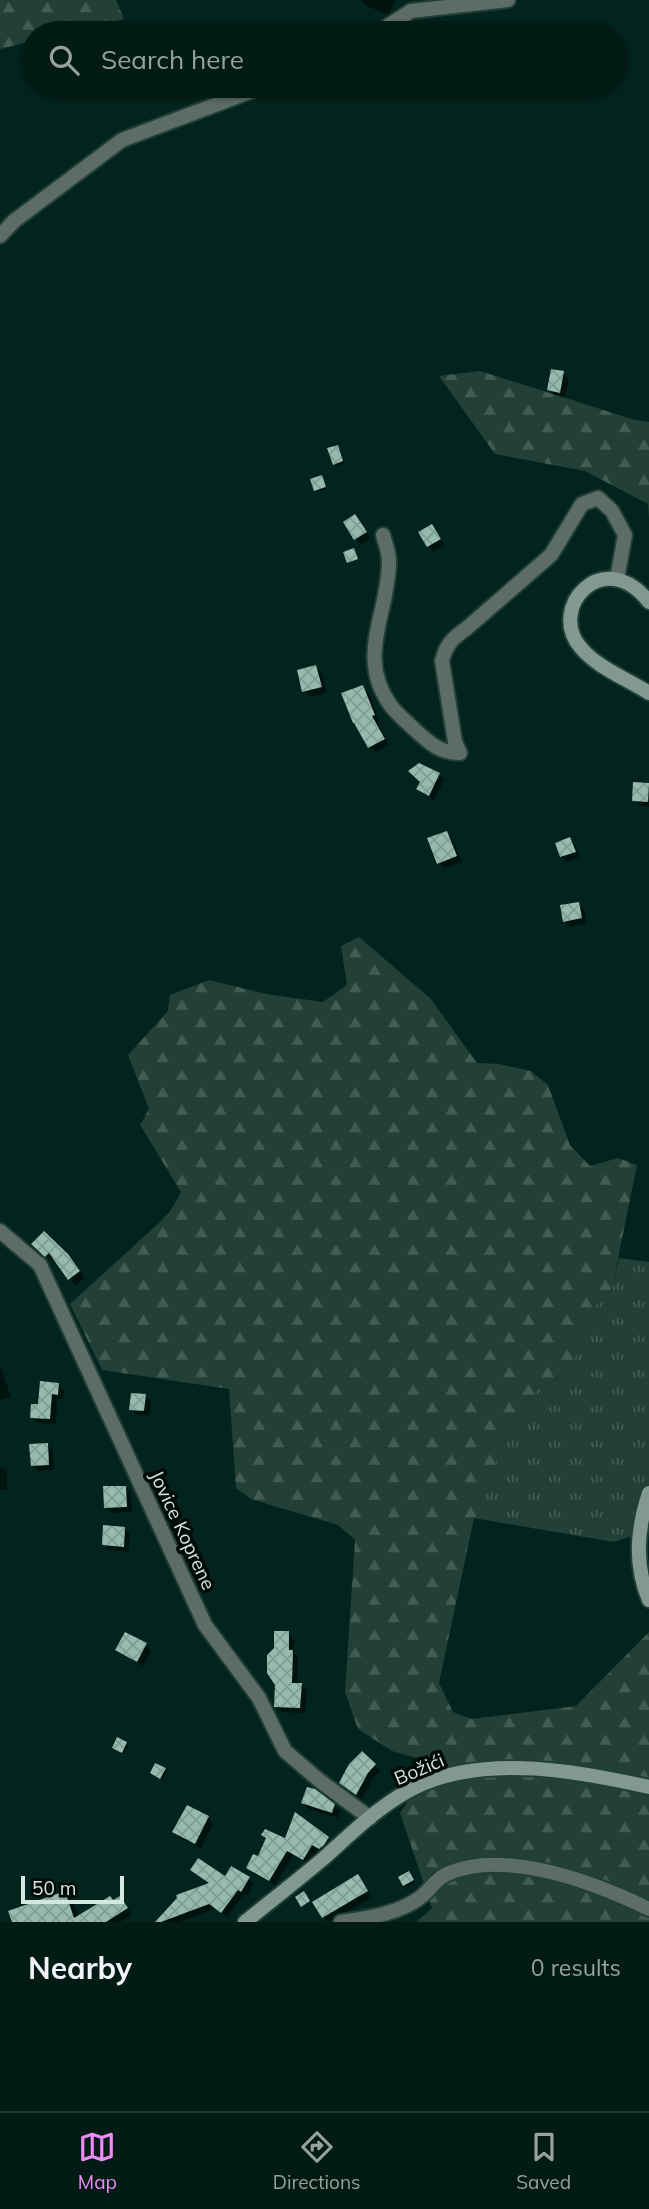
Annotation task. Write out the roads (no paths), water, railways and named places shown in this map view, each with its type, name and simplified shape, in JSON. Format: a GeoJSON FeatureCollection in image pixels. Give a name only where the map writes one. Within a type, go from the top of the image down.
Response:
{"type":"FeatureCollection","features":[{"type":"Feature","properties":{"kind":"main road"},"geometry":{"type":"LineString","coordinates":[[649,603],[635,588],[617,579],[593,581],[581,592],[572,611],[572,631],[587,655],[649,693]]}},
{"type":"Feature","properties":{"kind":"main road"},"geometry":{"type":"LineString","coordinates":[[649,1493],[642,1514],[638,1544],[639,1569],[649,1600]]}},
{"type":"Feature","properties":{"kind":"main road","name":"Božići"},"geometry":{"type":"LineString","coordinates":[[245,1922],[370,1818],[421,1785],[472,1770],[520,1768],[590,1776],[649,1787]]}},
{"type":"Feature","properties":{"kind":"street"},"geometry":{"type":"LineString","coordinates":[[396,21],[411,11],[508,0]]}},
{"type":"Feature","properties":{"kind":"street"},"geometry":{"type":"LineString","coordinates":[[0,236],[14,221],[122,139],[233,98]]}},
{"type":"Feature","properties":{"kind":"street"},"geometry":{"type":"LineString","coordinates":[[383,534],[389,559],[385,593],[374,640],[376,673],[392,708],[432,746],[449,753],[460,753],[442,661],[444,650],[452,639],[551,555],[576,512],[589,500],[598,498],[607,505],[625,536],[617,579]]}},
{"type":"Feature","properties":{"kind":"street","name":"Jovice Koprene"},"geometry":{"type":"LineString","coordinates":[[0,1231],[40,1265],[205,1625],[259,1698],[285,1751],[370,1818]]}},
{"type":"Feature","properties":{"kind":"street"},"geometry":{"type":"LineString","coordinates":[[341,1922],[398,1909],[418,1899],[443,1875],[461,1869],[503,1865],[538,1869],[578,1881],[628,1898],[649,1909]]}}]}
